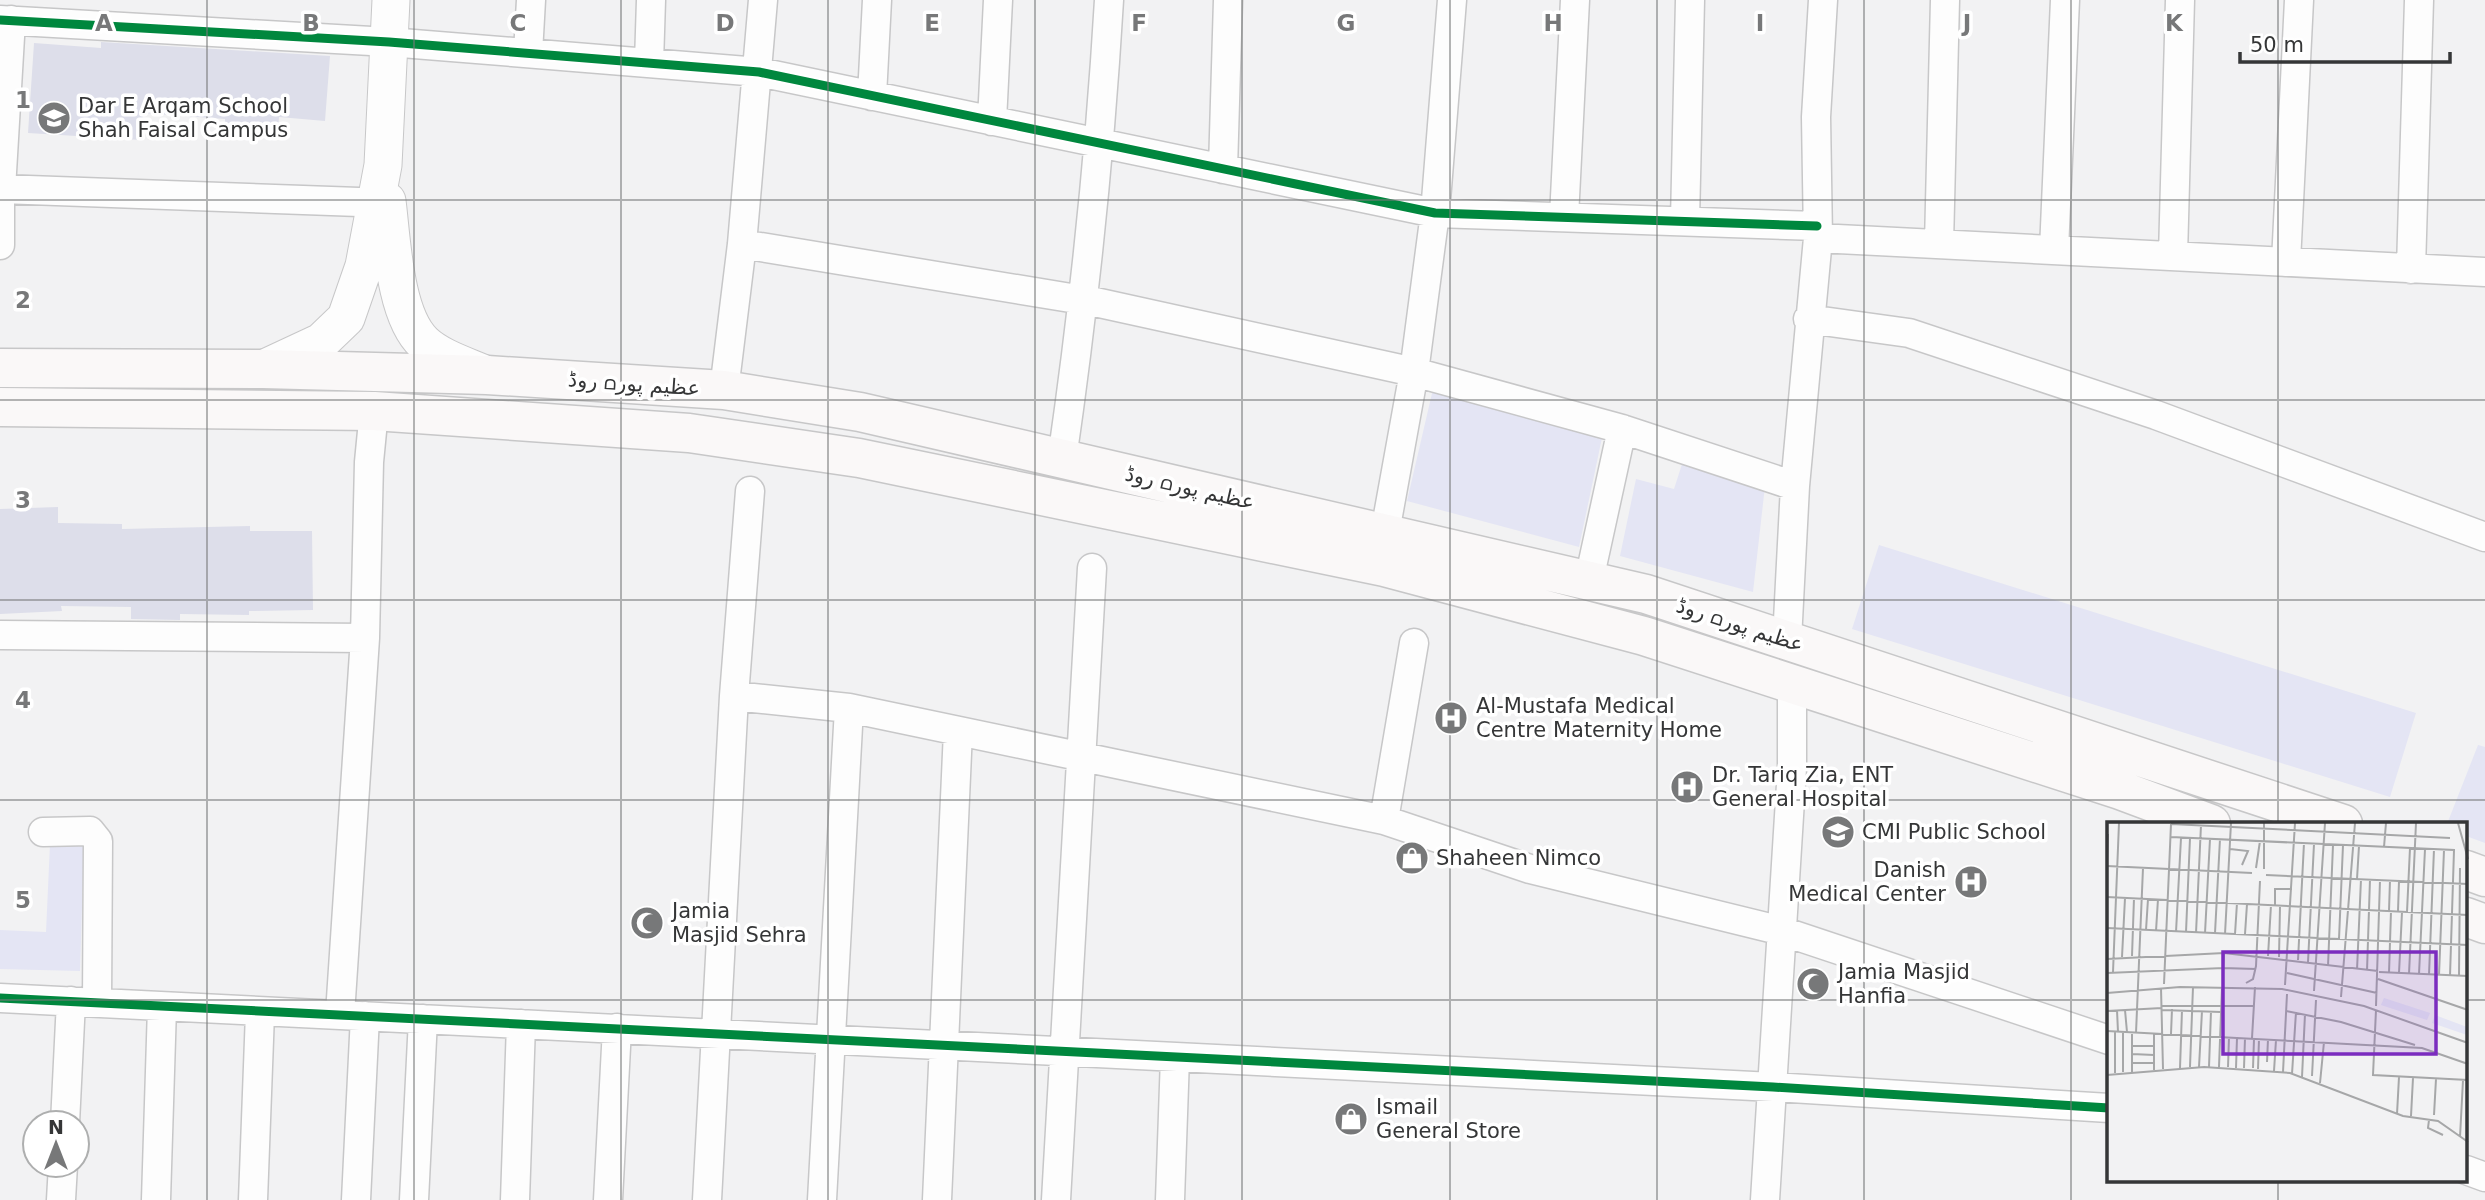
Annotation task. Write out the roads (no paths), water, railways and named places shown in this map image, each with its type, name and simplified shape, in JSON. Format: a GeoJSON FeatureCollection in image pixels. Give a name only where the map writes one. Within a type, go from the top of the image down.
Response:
{"type":"FeatureCollection","features":[{"type":"Feature","properties":{"kind":"main road","name":"عظیم پورہ روڈ"},"geometry":{"type":"LineString","coordinates":[[0,368],[263,369],[487,375],[724,390],[860,412],[1646,594],[2337,822]]}},
{"type":"Feature","properties":{"kind":"main road","name":"عظیم پورہ روڈ"},"geometry":{"type":"LineString","coordinates":[[0,407],[374,411],[689,433],[859,458],[1384,567],[1644,636],[2120,790],[2206,822]]}},
{"type":"Feature","properties":{"kind":"main road"},"geometry":{"type":"LineString","coordinates":[[2120,790],[2136,756]]}},
{"type":"Feature","properties":{"kind":"main road"},"geometry":{"type":"LineString","coordinates":[[2468,871],[2485,877]]}},
{"type":"Feature","properties":{"kind":"main road"},"geometry":{"type":"LineString","coordinates":[[2468,918],[2485,924]]}},
{"type":"Feature","properties":{"kind":"street"},"geometry":{"type":"LineString","coordinates":[[391,0],[382,203],[408,320],[423,342],[487,375]]}},
{"type":"Feature","properties":{"kind":"street"},"geometry":{"type":"LineString","coordinates":[[528,53],[531,0]]}},
{"type":"Feature","properties":{"kind":"street"},"geometry":{"type":"LineString","coordinates":[[649,63],[651,0]]}},
{"type":"Feature","properties":{"kind":"street"},"geometry":{"type":"LineString","coordinates":[[724,390],[742,244],[764,0]]}},
{"type":"Feature","properties":{"kind":"street"},"geometry":{"type":"LineString","coordinates":[[872,96],[877,0]]}},
{"type":"Feature","properties":{"kind":"street"},"geometry":{"type":"LineString","coordinates":[[992,121],[998,0]]}},
{"type":"Feature","properties":{"kind":"street"},"geometry":{"type":"LineString","coordinates":[[1062,459],[1085,300],[1101,144],[1109,0]]}},
{"type":"Feature","properties":{"kind":"street"},"geometry":{"type":"LineString","coordinates":[[1223,169],[1228,0]]}},
{"type":"Feature","properties":{"kind":"street"},"geometry":{"type":"LineString","coordinates":[[1385,532],[1414,372],[1435,213],[1452,0]]}},
{"type":"Feature","properties":{"kind":"street"},"geometry":{"type":"LineString","coordinates":[[1564,217],[1575,0]]}},
{"type":"Feature","properties":{"kind":"street"},"geometry":{"type":"LineString","coordinates":[[1685,221],[1690,0]]}},
{"type":"Feature","properties":{"kind":"street"},"geometry":{"type":"LineString","coordinates":[[1787,640],[1795,486],[1808,318],[1818,232],[1816,117],[1823,0]]}},
{"type":"Feature","properties":{"kind":"street"},"geometry":{"type":"LineString","coordinates":[[1939,244],[1945,0]]}},
{"type":"Feature","properties":{"kind":"street"},"geometry":{"type":"LineString","coordinates":[[2054,250],[2065,0]]}},
{"type":"Feature","properties":{"kind":"street"},"geometry":{"type":"LineString","coordinates":[[2173,256],[2180,0]]}},
{"type":"Feature","properties":{"kind":"street"},"geometry":{"type":"LineString","coordinates":[[2286,262],[2299,0]]}},
{"type":"Feature","properties":{"kind":"street"},"geometry":{"type":"LineString","coordinates":[[2411,269],[2419,0]]}},
{"type":"Feature","properties":{"kind":"street"},"geometry":{"type":"LineString","coordinates":[[0,245],[5,20],[389,42],[759,72],[1435,213],[1685,221],[1939,244],[2485,272]]}},
{"type":"Feature","properties":{"kind":"street"},"geometry":{"type":"LineString","coordinates":[[1,189],[382,203]]}},
{"type":"Feature","properties":{"kind":"street"},"geometry":{"type":"LineString","coordinates":[[263,369],[321,342],[346,318],[382,203]]}},
{"type":"Feature","properties":{"kind":"street"},"geometry":{"type":"LineString","coordinates":[[742,244],[1085,300],[1414,372],[1622,429],[1795,486]]}},
{"type":"Feature","properties":{"kind":"street"},"geometry":{"type":"LineString","coordinates":[[1808,318],[1909,333],[2156,415],[2485,537]]}},
{"type":"Feature","properties":{"kind":"street"},"geometry":{"type":"LineString","coordinates":[[356,1200],[353,1015],[369,462],[374,411]]}},
{"type":"Feature","properties":{"kind":"street"},"geometry":{"type":"LineString","coordinates":[[1589,580],[1622,429]]}},
{"type":"Feature","properties":{"kind":"street"},"geometry":{"type":"LineString","coordinates":[[707,1200],[734,696],[750,491]]}},
{"type":"Feature","properties":{"kind":"street"},"geometry":{"type":"LineString","coordinates":[[1056,1200],[1092,568]]}},
{"type":"Feature","properties":{"kind":"street"},"geometry":{"type":"LineString","coordinates":[[0,635],[365,638]]}},
{"type":"Feature","properties":{"kind":"street"},"geometry":{"type":"LineString","coordinates":[[1384,820],[1414,643]]}},
{"type":"Feature","properties":{"kind":"street"},"geometry":{"type":"LineString","coordinates":[[1765,1200],[1792,768],[1792,682]]}},
{"type":"Feature","properties":{"kind":"street"},"geometry":{"type":"LineString","coordinates":[[734,696],[849,708],[1384,820],[1530,869],[1782,931],[2107,1039]]}},
{"type":"Feature","properties":{"kind":"street"},"geometry":{"type":"LineString","coordinates":[[821,1200],[849,708]]}},
{"type":"Feature","properties":{"kind":"street"},"geometry":{"type":"LineString","coordinates":[[937,1200],[958,731]]}},
{"type":"Feature","properties":{"kind":"street"},"geometry":{"type":"LineString","coordinates":[[43,832],[90,831],[98,841],[84,1001],[67,1109]]}},
{"type":"Feature","properties":{"kind":"street"},"geometry":{"type":"LineString","coordinates":[[0,998],[260,1013],[617,1028],[829,1042],[943,1045],[1773,1087],[2107,1108]]}},
{"type":"Feature","properties":{"kind":"street"},"geometry":{"type":"LineString","coordinates":[[156,1200],[162,1007]]}},
{"type":"Feature","properties":{"kind":"street"},"geometry":{"type":"LineString","coordinates":[[253,1200],[260,1013]]}},
{"type":"Feature","properties":{"kind":"street"},"geometry":{"type":"LineString","coordinates":[[414,1200],[423,1019]]}},
{"type":"Feature","properties":{"kind":"street"},"geometry":{"type":"LineString","coordinates":[[515,1200],[521,1024]]}},
{"type":"Feature","properties":{"kind":"street"},"geometry":{"type":"LineString","coordinates":[[608,1200],[617,1028]]}},
{"type":"Feature","properties":{"kind":"street"},"geometry":{"type":"LineString","coordinates":[[1170,1200],[1175,1057]]}},
{"type":"Feature","properties":{"kind":"street"},"geometry":{"type":"LineString","coordinates":[[2468,1171],[2485,1177]]}},
{"type":"Feature","properties":{"kind":"street"},"geometry":{"type":"LineString","coordinates":[[61,1200],[62,1179]]}},
{"type":"Feature","properties":{"kind":"place","name":"Dar E Arqam School Shah Faisal Campus"},"geometry":{"type":"Point","coordinates":[54,118]}},
{"type":"Feature","properties":{"kind":"place","name":"Al-Mustafa Medical Centre Maternity Home"},"geometry":{"type":"Point","coordinates":[1451,718]}},
{"type":"Feature","properties":{"kind":"place","name":"Dr. Tariq Zia, ENT General Hospital"},"geometry":{"type":"Point","coordinates":[1687,787]}},
{"type":"Feature","properties":{"kind":"place","name":"CMI Public School"},"geometry":{"type":"Point","coordinates":[1838,832]}},
{"type":"Feature","properties":{"kind":"place","name":"Shaheen Nimco"},"geometry":{"type":"Point","coordinates":[1412,858]}},
{"type":"Feature","properties":{"kind":"place","name":"Danish Medical Center"},"geometry":{"type":"Point","coordinates":[1971,882]}},
{"type":"Feature","properties":{"kind":"place","name":"Jamia Masjid Sehra"},"geometry":{"type":"Point","coordinates":[647,923]}},
{"type":"Feature","properties":{"kind":"place","name":"Jamia Masjid Hanfia"},"geometry":{"type":"Point","coordinates":[1813,984]}},
{"type":"Feature","properties":{"kind":"place","name":"Ismail General Store"},"geometry":{"type":"Point","coordinates":[1351,1119]}}]}
